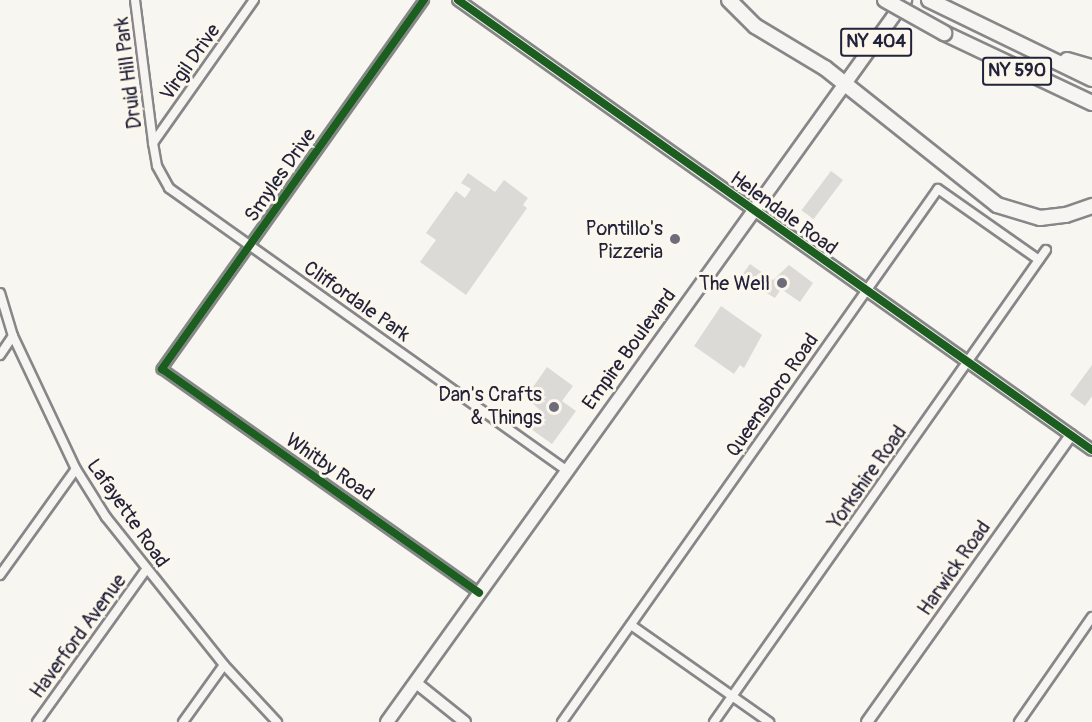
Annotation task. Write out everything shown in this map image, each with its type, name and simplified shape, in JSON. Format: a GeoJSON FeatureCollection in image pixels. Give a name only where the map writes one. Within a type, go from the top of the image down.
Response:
{"type":"FeatureCollection","features":[{"type":"Feature","properties":{"kind":"highway"},"geometry":{"type":"LineString","coordinates":[[729,0],[755,26],[815,61],[968,185],[1003,208],[1046,218],[1092,206]]}},
{"type":"Feature","properties":{"kind":"highway","name":"NY 590"},"geometry":{"type":"LineString","coordinates":[[885,0],[944,33],[1092,103]]}},
{"type":"Feature","properties":{"kind":"highway","name":"NY 590"},"geometry":{"type":"LineString","coordinates":[[929,0],[957,16],[1092,79]]}},
{"type":"Feature","properties":{"kind":"highway"},"geometry":{"type":"LineString","coordinates":[[957,16],[1092,68]]}},
{"type":"Feature","properties":{"kind":"main road","name":"Empire Boulevard"},"geometry":{"type":"LineString","coordinates":[[387,722],[905,0]]}},
{"type":"Feature","properties":{"kind":"street","name":"Druid Hill Park"},"geometry":{"type":"LineString","coordinates":[[135,0],[153,143]]}},
{"type":"Feature","properties":{"kind":"street","name":"Virgil Drive"},"geometry":{"type":"LineString","coordinates":[[153,143],[254,0]]}},
{"type":"Feature","properties":{"kind":"street","name":"Smyles Drive"},"geometry":{"type":"LineString","coordinates":[[162,369],[424,0]]}},
{"type":"Feature","properties":{"kind":"street","name":"Helendale Road"},"geometry":{"type":"LineString","coordinates":[[458,0],[1092,450]]}},
{"type":"Feature","properties":{"kind":"street","name":"Cliffordale Park"},"geometry":{"type":"LineString","coordinates":[[153,143],[157,166],[169,188],[566,470]]}},
{"type":"Feature","properties":{"kind":"street","name":"Queensboro Road"},"geometry":{"type":"LineString","coordinates":[[562,722],[938,189],[1039,260]]}},
{"type":"Feature","properties":{"kind":"street","name":"Yorkshire Road"},"geometry":{"type":"LineString","coordinates":[[714,722],[1046,250]]}},
{"type":"Feature","properties":{"kind":"street","name":"Lafayette Road"},"geometry":{"type":"LineString","coordinates":[[0,293],[14,336],[76,469],[146,570],[224,665],[277,722]]}},
{"type":"Feature","properties":{"kind":"street"},"geometry":{"type":"LineString","coordinates":[[0,355],[14,336]]}},
{"type":"Feature","properties":{"kind":"street","name":"Whitby Road"},"geometry":{"type":"LineString","coordinates":[[162,369],[479,593]]}},
{"type":"Feature","properties":{"kind":"street","name":"Harwick Road"},"geometry":{"type":"LineString","coordinates":[[867,722],[1071,435]]}},
{"type":"Feature","properties":{"kind":"street"},"geometry":{"type":"LineString","coordinates":[[0,575],[76,469]]}},
{"type":"Feature","properties":{"kind":"street","name":"Haverford Avenue"},"geometry":{"type":"LineString","coordinates":[[37,722],[146,570]]}},
{"type":"Feature","properties":{"kind":"street"},"geometry":{"type":"LineString","coordinates":[[1019,722],[1092,617]]}},
{"type":"Feature","properties":{"kind":"street"},"geometry":{"type":"LineString","coordinates":[[631,625],[769,722]]}},
{"type":"Feature","properties":{"kind":"street"},"geometry":{"type":"LineString","coordinates":[[183,722],[224,665]]}},
{"type":"Feature","properties":{"kind":"street"},"geometry":{"type":"LineString","coordinates":[[415,682],[465,722]]}},
{"type":"Feature","properties":{"kind":"building"},"geometry":{"type":"Polygon","coordinates":[[[831,171],[843,180],[813,219],[802,210],[831,171]]]}},
{"type":"Feature","properties":{"kind":"building"},"geometry":{"type":"Polygon","coordinates":[[[468,173],[495,192],[504,180],[528,198],[523,205],[527,208],[466,295],[420,262],[436,240],[426,233],[456,191],[465,198],[471,189],[461,183],[468,173]]]}},
{"type":"Feature","properties":{"kind":"building","name":"The Well"},"geometry":{"type":"Polygon","coordinates":[[[750,264],[773,280],[789,265],[813,283],[800,302],[781,289],[775,298],[748,282],[744,288],[736,283],[750,264]]]}},
{"type":"Feature","properties":{"kind":"building"},"geometry":{"type":"Polygon","coordinates":[[[721,306],[762,335],[744,368],[740,365],[734,374],[694,346],[721,306]]]}},
{"type":"Feature","properties":{"kind":"building"},"geometry":{"type":"Polygon","coordinates":[[[1092,365],[1092,396],[1085,406],[1070,395],[1092,365]]]}},
{"type":"Feature","properties":{"kind":"building","name":"Dan's Crafts & Things"},"geometry":{"type":"Polygon","coordinates":[[[547,367],[573,386],[562,401],[576,411],[552,444],[531,429],[543,413],[526,397],[547,367]]]}},
{"type":"Feature","properties":{"kind":"cycle path"},"geometry":{"type":"LineString","coordinates":[[424,0],[162,369],[479,593]]}},
{"type":"Feature","properties":{"kind":"cycle path"},"geometry":{"type":"LineString","coordinates":[[458,0],[1092,450]]}},
{"type":"Feature","properties":{"kind":"place","name":"Pontillo's Pizzeria"},"geometry":{"type":"Point","coordinates":[675,239]}},
{"type":"Feature","properties":{"kind":"place","name":"The Well"},"geometry":{"type":"Point","coordinates":[782,283]}},
{"type":"Feature","properties":{"kind":"place","name":"Dan's Crafts & Things"},"geometry":{"type":"Point","coordinates":[554,407]}}]}
